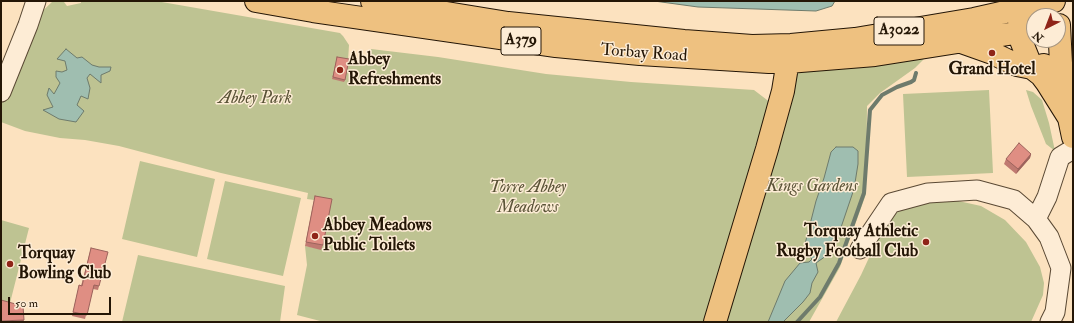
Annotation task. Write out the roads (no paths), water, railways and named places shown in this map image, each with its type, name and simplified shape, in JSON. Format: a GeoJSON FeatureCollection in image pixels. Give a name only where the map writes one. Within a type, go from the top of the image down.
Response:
{"type":"FeatureCollection","features":[{"type":"Feature","properties":{"kind":"main road","name":"Torbay Road"},"geometry":{"type":"LineString","coordinates":[[256,1],[313,11],[556,46],[640,54],[875,55],[1026,32]]}},
{"type":"Feature","properties":{"kind":"main road","name":"Torbay Road"},"geometry":{"type":"LineString","coordinates":[[372,1],[490,21],[596,33],[752,46],[790,54],[855,39],[974,19],[1026,13]]}},
{"type":"Feature","properties":{"kind":"main road","name":"Torbay Road"},"geometry":{"type":"LineString","coordinates":[[1038,8],[1054,1]]}},
{"type":"Feature","properties":{"kind":"main road","name":"A3022"},"geometry":{"type":"LineString","coordinates":[[960,42],[992,53],[1017,65],[1032,68],[1061,63]]}},
{"type":"Feature","properties":{"kind":"main road","name":"A3022"},"geometry":{"type":"LineString","coordinates":[[1029,48],[1032,68],[1042,75],[1072,132]]}},
{"type":"Feature","properties":{"kind":"main road","name":"A3022"},"geometry":{"type":"LineString","coordinates":[[1061,48],[1061,63],[1072,132]]}},
{"type":"Feature","properties":{"kind":"main road"},"geometry":{"type":"LineString","coordinates":[[715,322],[767,149],[783,91],[790,54]]}},
{"type":"Feature","properties":{"kind":"street"},"geometry":{"type":"LineString","coordinates":[[1,92],[36,1]]}},
{"type":"Feature","properties":{"kind":"street"},"geometry":{"type":"LineString","coordinates":[[1036,218],[1047,197],[1060,157],[1073,149]]}},
{"type":"Feature","properties":{"kind":"street"},"geometry":{"type":"LineString","coordinates":[[860,249],[891,203],[928,193],[977,190],[1014,200],[1036,218],[1049,237],[1061,268],[1055,312],[1050,322]]}},
{"type":"Feature","properties":{"kind":"waterway"},"geometry":{"type":"LineString","coordinates":[[797,322],[820,297],[839,263],[864,193],[870,110],[882,95],[914,80],[916,73]]}},
{"type":"Feature","properties":{"kind":"place","name":"Grand Hotel"},"geometry":{"type":"Point","coordinates":[992,53]}},
{"type":"Feature","properties":{"kind":"place","name":"Abbey Refreshments"},"geometry":{"type":"Point","coordinates":[340,70]}},
{"type":"Feature","properties":{"kind":"place","name":"Abbey Meadows Public Toilets"},"geometry":{"type":"Point","coordinates":[315,236]}},
{"type":"Feature","properties":{"kind":"place","name":"Torquay Athletic Rugby Football Club"},"geometry":{"type":"Point","coordinates":[926,242]}},
{"type":"Feature","properties":{"kind":"place","name":"Torquay Bowling Club"},"geometry":{"type":"Point","coordinates":[10,264]}},
{"type":"Feature","properties":{"kind":"park label","name":"Abbey Park"},"geometry":{"type":"Point","coordinates":[255,99]}},
{"type":"Feature","properties":{"kind":"park label","name":"Kings Gardens"},"geometry":{"type":"Point","coordinates":[812,187]}},
{"type":"Feature","properties":{"kind":"park label","name":"Torre Abbey Meadows"},"geometry":{"type":"Point","coordinates":[528,198]}}]}
